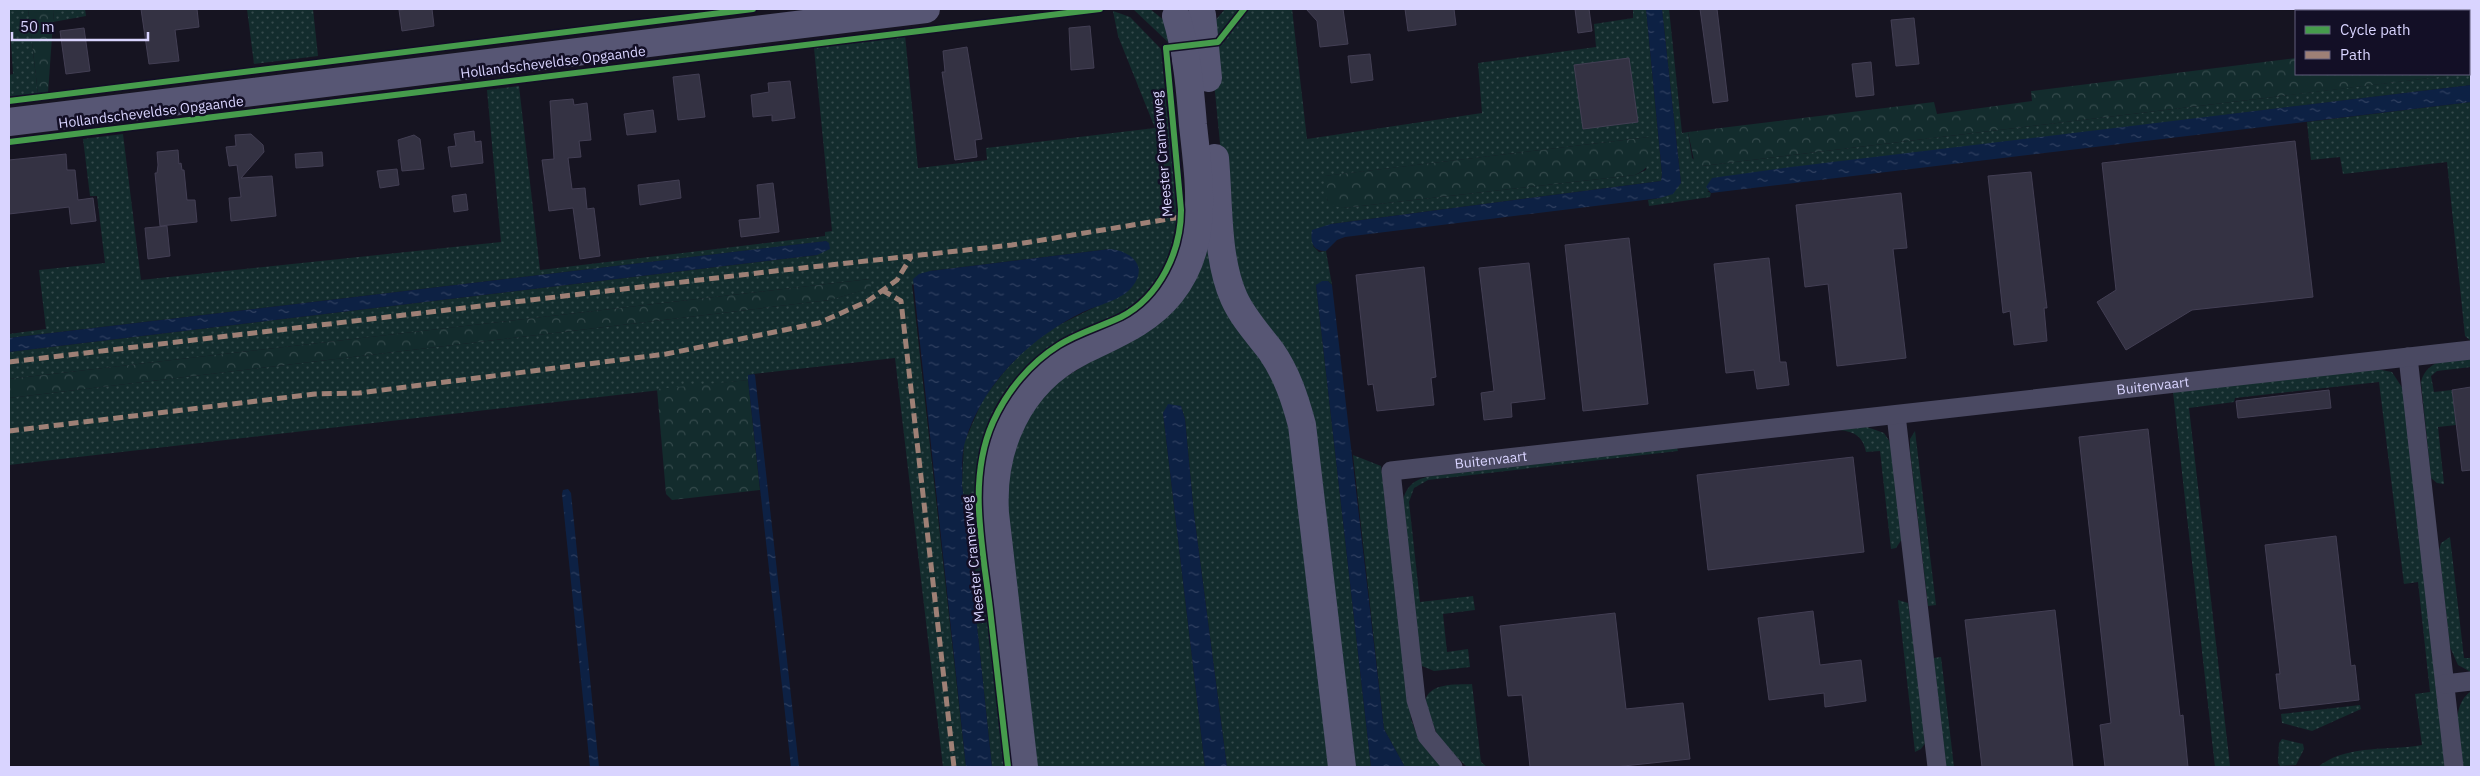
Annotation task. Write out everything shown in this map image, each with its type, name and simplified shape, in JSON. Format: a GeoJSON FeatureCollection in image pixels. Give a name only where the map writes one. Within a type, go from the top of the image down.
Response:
{"type":"FeatureCollection","features":[{"type":"Feature","properties":{"kind":"main road","name":"Hollandscheveldse Opgaande"},"geometry":{"type":"LineString","coordinates":[[9,122],[926,9]]}},
{"type":"Feature","properties":{"kind":"main road","name":"Meester Cramerweg"},"geometry":{"type":"LineString","coordinates":[[1024,767],[995,513],[994,492],[997,465],[1009,427],[1020,407],[1034,389],[1057,367],[1078,353],[1142,322],[1173,291],[1191,256],[1199,221],[1200,191],[1185,46],[1188,12]]}},
{"type":"Feature","properties":{"kind":"main road","name":"Meester Cramerweg"},"geometry":{"type":"LineString","coordinates":[[1188,12],[1224,265],[1234,298],[1282,370],[1300,417],[1305,442],[1342,767]]}},
{"type":"Feature","properties":{"kind":"street","name":"Buitenvaart"},"geometry":{"type":"LineString","coordinates":[[1453,767],[1427,736],[1416,700],[1391,471],[2471,350]]}},
{"type":"Feature","properties":{"kind":"street"},"geometry":{"type":"LineString","coordinates":[[2408,357],[2454,767]]}},
{"type":"Feature","properties":{"kind":"street"},"geometry":{"type":"LineString","coordinates":[[1896,415],[1937,767]]}},
{"type":"Feature","properties":{"kind":"street"},"geometry":{"type":"LineString","coordinates":[[2445,684],[2471,681]]}},
{"type":"Feature","properties":{"kind":"green space"},"geometry":{"type":"Polygon","coordinates":[[[9,9],[28,9],[38,94],[9,97],[9,75],[13,74],[9,9]]]}},
{"type":"Feature","properties":{"kind":"green space"},"geometry":{"type":"Polygon","coordinates":[[[28,9],[54,9],[48,93],[38,94],[28,9]]]}},
{"type":"Feature","properties":{"kind":"green space"},"geometry":{"type":"Polygon","coordinates":[[[54,9],[85,9],[86,16],[53,22],[54,9]]]}},
{"type":"Feature","properties":{"kind":"green space"},"geometry":{"type":"Polygon","coordinates":[[[247,9],[313,9],[318,56],[254,64],[247,9]]]}},
{"type":"Feature","properties":{"kind":"green space"},"geometry":{"type":"Polygon","coordinates":[[[1133,9],[1150,9],[1165,21],[1169,43],[1133,9]]]}},
{"type":"Feature","properties":{"kind":"green space"},"geometry":{"type":"Polygon","coordinates":[[[1225,9],[1240,9],[1216,40],[1213,23],[1225,9]]]}},
{"type":"Feature","properties":{"kind":"green space"},"geometry":{"type":"Polygon","coordinates":[[[1248,9],[1292,9],[1307,139],[1482,113],[1478,63],[1596,47],[1594,24],[1633,18],[1633,9],[1646,9],[1662,174],[1661,181],[1331,224],[1313,246],[1319,252],[1326,251],[1332,285],[1328,281],[1316,285],[1371,767],[1348,767],[1311,441],[1244,301],[1225,195],[1211,51],[1224,42],[1248,9]],[[1649,137],[1325,176],[1327,200],[1343,208],[1635,175],[1646,170],[1649,137]]]}},
{"type":"Feature","properties":{"kind":"green space"},"geometry":{"type":"Polygon","coordinates":[[[1662,9],[1669,9],[1682,133],[1688,132],[1692,158],[1702,166],[2454,75],[2470,75],[2471,73],[2471,85],[2225,115],[1707,191],[1711,193],[1710,197],[1649,206],[1648,200],[1660,198],[1681,183],[1662,9]]]}},
{"type":"Feature","properties":{"kind":"green space"},"geometry":{"type":"Polygon","coordinates":[[[1113,11],[1130,17],[1161,49],[1177,213],[1175,228],[1172,243],[1161,271],[1144,295],[1119,313],[1071,334],[1040,354],[1009,385],[988,423],[977,468],[976,514],[1004,767],[992,767],[962,484],[964,443],[983,399],[1028,346],[1055,327],[1129,290],[1137,277],[1110,249],[930,271],[912,285],[966,767],[943,767],[895,358],[753,374],[748,375],[748,380],[9,465],[9,398],[830,300],[870,288],[870,279],[9,379],[9,352],[817,255],[827,241],[9,338],[9,334],[46,329],[39,270],[105,263],[97,196],[90,196],[83,139],[123,134],[141,280],[501,242],[487,90],[519,86],[540,270],[825,236],[825,232],[832,231],[814,48],[905,35],[918,168],[987,160],[986,148],[1155,128],[1118,36],[1113,11]]]}},
{"type":"Feature","properties":{"kind":"green space"},"geometry":{"type":"Polygon","coordinates":[[[2295,58],[2295,75],[2455,75],[1702,166],[1695,165],[1688,132],[1934,102],[1937,114],[2032,101],[2031,91],[2295,58]]]}},
{"type":"Feature","properties":{"kind":"green space"},"geometry":{"type":"Polygon","coordinates":[[[2471,102],[2471,341],[2465,336],[2447,162],[2343,174],[2340,157],[2311,160],[2307,122],[2471,102]]]}},
{"type":"Feature","properties":{"kind":"green space"},"geometry":{"type":"Polygon","coordinates":[[[1649,137],[1651,155],[1649,164],[1635,175],[1343,208],[1336,207],[1328,201],[1325,193],[1324,176],[1649,137]]]}},
{"type":"Feature","properties":{"kind":"green space"},"geometry":{"type":"Polygon","coordinates":[[[1206,222],[1285,391],[1336,767],[1227,767],[1194,514],[1185,419],[1181,406],[1163,413],[1205,767],[1030,767],[1003,474],[1039,394],[1129,337],[1206,222]]]}},
{"type":"Feature","properties":{"kind":"green space"},"geometry":{"type":"Polygon","coordinates":[[[870,279],[871,288],[830,300],[9,398],[9,379],[870,279]]]}},
{"type":"Feature","properties":{"kind":"green space"},"geometry":{"type":"Polygon","coordinates":[[[2471,357],[2471,367],[2437,371],[2431,376],[2434,392],[2452,390],[2456,425],[2438,427],[2444,484],[2437,483],[2431,478],[2421,382],[2424,374],[2434,364],[2471,357]]]}},
{"type":"Feature","properties":{"kind":"green space"},"geometry":{"type":"Polygon","coordinates":[[[2376,369],[2392,372],[2403,389],[2447,767],[2318,767],[2341,755],[2355,752],[2422,745],[2415,694],[2430,692],[2418,582],[2404,584],[2379,382],[2235,398],[2234,402],[2189,408],[2230,766],[2247,767],[2215,767],[2173,392],[2376,369]]]}},
{"type":"Feature","properties":{"kind":"green space"},"geometry":{"type":"Polygon","coordinates":[[[748,380],[760,490],[672,500],[666,494],[657,389],[748,380]]]}},
{"type":"Feature","properties":{"kind":"green space"},"geometry":{"type":"Polygon","coordinates":[[[1867,427],[1884,433],[1892,445],[1902,539],[1896,548],[1891,549],[1880,451],[1866,452],[1863,442],[1857,436],[1840,430],[1867,427]]]}},
{"type":"Feature","properties":{"kind":"green space"},"geometry":{"type":"Polygon","coordinates":[[[1915,431],[1936,605],[1928,606],[1910,451],[1910,439],[1915,431]]]}},
{"type":"Feature","properties":{"kind":"green space"},"geometry":{"type":"Polygon","coordinates":[[[1677,448],[1678,451],[1428,480],[1414,488],[1409,502],[1420,602],[1473,596],[1475,610],[1443,614],[1447,652],[1468,649],[1470,667],[1434,671],[1422,666],[1402,505],[1405,493],[1411,485],[1420,479],[1432,476],[1677,448]]]}},
{"type":"Feature","properties":{"kind":"green space"},"geometry":{"type":"Polygon","coordinates":[[[1353,455],[1381,466],[1411,719],[1419,740],[1442,767],[1405,767],[1384,729],[1353,455]]]}},
{"type":"Feature","properties":{"kind":"green space"},"geometry":{"type":"Polygon","coordinates":[[[2450,537],[2464,658],[2471,658],[2471,672],[2458,665],[2450,647],[2439,551],[2441,543],[2450,537]]]}},
{"type":"Feature","properties":{"kind":"green space"},"geometry":{"type":"Polygon","coordinates":[[[1898,600],[1908,603],[1926,742],[1921,749],[1915,752],[1898,600]]]}},
{"type":"Feature","properties":{"kind":"green space"},"geometry":{"type":"Polygon","coordinates":[[[1941,657],[1954,767],[1946,767],[1934,662],[1934,658],[1941,657]]]}},
{"type":"Feature","properties":{"kind":"green space"},"geometry":{"type":"Polygon","coordinates":[[[1472,684],[1481,762],[1487,767],[1467,767],[1439,740],[1425,702],[1431,691],[1437,688],[1472,684]]]}},
{"type":"Feature","properties":{"kind":"green space"},"geometry":{"type":"Polygon","coordinates":[[[2471,691],[2471,767],[2463,767],[2458,737],[2458,716],[2464,698],[2471,691]]]}},
{"type":"Feature","properties":{"kind":"green space"},"geometry":{"type":"Polygon","coordinates":[[[2360,705],[2361,709],[2312,731],[2282,723],[2281,714],[2360,705]]]}},
{"type":"Feature","properties":{"kind":"green space"},"geometry":{"type":"Polygon","coordinates":[[[2282,739],[2303,744],[2304,749],[2296,765],[2280,766],[2278,763],[2279,743],[2282,739]]]}},
{"type":"Feature","properties":{"kind":"water"},"geometry":{"type":"Polygon","coordinates":[[[1646,9],[1662,9],[1681,183],[1673,194],[1660,198],[1345,237],[1337,240],[1326,251],[1315,248],[1312,242],[1312,230],[1331,224],[1661,181],[1662,174],[1646,9]]]}},
{"type":"Feature","properties":{"kind":"water"},"geometry":{"type":"Polygon","coordinates":[[[2471,85],[2471,102],[1711,193],[1706,187],[1712,178],[1791,167],[2471,85]]]}},
{"type":"Feature","properties":{"kind":"water"},"geometry":{"type":"Polygon","coordinates":[[[826,241],[829,243],[830,249],[817,255],[9,352],[9,338],[826,241]]]}},
{"type":"Feature","properties":{"kind":"water"},"geometry":{"type":"Polygon","coordinates":[[[1110,249],[1118,250],[1131,256],[1138,266],[1137,279],[1132,287],[1122,296],[1081,313],[1062,324],[1026,350],[995,383],[983,401],[965,442],[962,484],[992,767],[966,767],[913,279],[919,274],[930,271],[1110,249]]]}},
{"type":"Feature","properties":{"kind":"water"},"geometry":{"type":"Polygon","coordinates":[[[1322,281],[1328,281],[1332,285],[1384,729],[1405,767],[1371,767],[1316,285],[1322,281]]]}},
{"type":"Feature","properties":{"kind":"water"},"geometry":{"type":"Polygon","coordinates":[[[754,374],[799,767],[791,767],[748,380],[748,375],[754,374]]]}},
{"type":"Feature","properties":{"kind":"water"},"geometry":{"type":"Polygon","coordinates":[[[1168,404],[1181,406],[1185,419],[1194,514],[1227,767],[1205,767],[1163,413],[1168,404]]]}},
{"type":"Feature","properties":{"kind":"water"},"geometry":{"type":"Polygon","coordinates":[[[568,489],[571,493],[599,767],[590,767],[562,494],[563,490],[568,489]]]}},
{"type":"Feature","properties":{"kind":"building"},"geometry":{"type":"Polygon","coordinates":[[[141,9],[197,9],[199,27],[175,30],[179,61],[149,64],[141,9]]]}},
{"type":"Feature","properties":{"kind":"building"},"geometry":{"type":"Polygon","coordinates":[[[432,9],[434,26],[402,31],[399,10],[432,9]]]}},
{"type":"Feature","properties":{"kind":"building"},"geometry":{"type":"Polygon","coordinates":[[[1306,9],[1343,9],[1348,44],[1320,47],[1317,21],[1306,9]]]}},
{"type":"Feature","properties":{"kind":"building"},"geometry":{"type":"Polygon","coordinates":[[[1405,9],[1454,9],[1456,25],[1408,31],[1405,9]]]}},
{"type":"Feature","properties":{"kind":"building"},"geometry":{"type":"Polygon","coordinates":[[[1575,9],[1589,9],[1592,31],[1578,33],[1575,9]]]}},
{"type":"Feature","properties":{"kind":"building"},"geometry":{"type":"Polygon","coordinates":[[[1700,9],[1717,9],[1728,101],[1713,103],[1700,9]]]}},
{"type":"Feature","properties":{"kind":"building"},"geometry":{"type":"Polygon","coordinates":[[[1914,18],[1919,64],[1896,66],[1891,20],[1914,18]]]}},
{"type":"Feature","properties":{"kind":"building"},"geometry":{"type":"Polygon","coordinates":[[[1090,26],[1094,68],[1071,70],[1069,28],[1090,26]]]}},
{"type":"Feature","properties":{"kind":"building"},"geometry":{"type":"Polygon","coordinates":[[[84,28],[90,71],[66,74],[60,31],[84,28]]]}},
{"type":"Feature","properties":{"kind":"building"},"geometry":{"type":"Polygon","coordinates":[[[967,47],[982,139],[975,140],[977,157],[955,160],[942,72],[945,72],[943,51],[967,47]]]}},
{"type":"Feature","properties":{"kind":"building"},"geometry":{"type":"Polygon","coordinates":[[[1370,54],[1373,80],[1351,83],[1348,56],[1370,54]]]}},
{"type":"Feature","properties":{"kind":"building"},"geometry":{"type":"Polygon","coordinates":[[[1629,58],[1638,122],[1583,129],[1574,65],[1629,58]]]}},
{"type":"Feature","properties":{"kind":"building"},"geometry":{"type":"Polygon","coordinates":[[[1871,62],[1874,95],[1856,97],[1852,64],[1871,62]]]}},
{"type":"Feature","properties":{"kind":"building"},"geometry":{"type":"Polygon","coordinates":[[[699,74],[705,117],[678,120],[673,77],[699,74]]]}},
{"type":"Feature","properties":{"kind":"building"},"geometry":{"type":"Polygon","coordinates":[[[790,81],[795,118],[772,121],[772,115],[753,117],[751,95],[769,92],[768,83],[790,81]]]}},
{"type":"Feature","properties":{"kind":"building"},"geometry":{"type":"Polygon","coordinates":[[[573,99],[574,105],[587,103],[591,140],[579,141],[581,157],[568,158],[572,189],[585,188],[587,209],[594,208],[600,256],[580,259],[573,208],[549,211],[542,160],[554,159],[550,101],[573,99]]]}},
{"type":"Feature","properties":{"kind":"building"},"geometry":{"type":"Polygon","coordinates":[[[653,110],[656,132],[627,135],[624,114],[653,110]]]}},
{"type":"Feature","properties":{"kind":"building"},"geometry":{"type":"Polygon","coordinates":[[[474,131],[475,142],[481,141],[483,163],[451,167],[448,147],[456,146],[454,134],[474,131]]]}},
{"type":"Feature","properties":{"kind":"building"},"geometry":{"type":"Polygon","coordinates":[[[251,134],[263,145],[264,152],[241,178],[272,176],[276,216],[231,221],[229,198],[241,197],[237,165],[229,166],[226,147],[236,146],[235,135],[251,134]]]}},
{"type":"Feature","properties":{"kind":"building"},"geometry":{"type":"Polygon","coordinates":[[[414,135],[420,139],[424,169],[402,171],[398,140],[414,135]]]}},
{"type":"Feature","properties":{"kind":"building"},"geometry":{"type":"Polygon","coordinates":[[[2295,141],[2313,297],[2192,310],[2126,350],[2097,302],[2116,290],[2102,163],[2295,141]]]}},
{"type":"Feature","properties":{"kind":"building"},"geometry":{"type":"Polygon","coordinates":[[[178,150],[179,164],[181,163],[182,170],[184,170],[187,200],[195,200],[197,222],[160,226],[155,173],[157,173],[158,165],[157,152],[178,150]]]}},
{"type":"Feature","properties":{"kind":"building"},"geometry":{"type":"Polygon","coordinates":[[[322,152],[323,166],[296,168],[295,154],[322,152]]]}},
{"type":"Feature","properties":{"kind":"building"},"geometry":{"type":"Polygon","coordinates":[[[66,154],[67,170],[75,170],[78,200],[93,198],[96,221],[71,224],[69,207],[9,214],[9,160],[66,154]]]}},
{"type":"Feature","properties":{"kind":"building"},"geometry":{"type":"Polygon","coordinates":[[[397,169],[399,185],[380,188],[377,171],[397,169]]]}},
{"type":"Feature","properties":{"kind":"building"},"geometry":{"type":"Polygon","coordinates":[[[2031,172],[2047,308],[2044,308],[2047,341],[2014,345],[2010,311],[2003,313],[1988,176],[2031,172]]]}},
{"type":"Feature","properties":{"kind":"building"},"geometry":{"type":"Polygon","coordinates":[[[679,180],[681,198],[640,205],[638,185],[679,180]]]}},
{"type":"Feature","properties":{"kind":"building"},"geometry":{"type":"Polygon","coordinates":[[[773,183],[779,232],[741,237],[739,220],[760,218],[757,185],[773,183]]]}},
{"type":"Feature","properties":{"kind":"building"},"geometry":{"type":"Polygon","coordinates":[[[1901,193],[1907,248],[1893,249],[1906,358],[1837,366],[1828,284],[1805,287],[1796,205],[1901,193]]]}},
{"type":"Feature","properties":{"kind":"building"},"geometry":{"type":"Polygon","coordinates":[[[466,194],[468,210],[454,212],[452,196],[466,194]]]}},
{"type":"Feature","properties":{"kind":"building"},"geometry":{"type":"Polygon","coordinates":[[[167,226],[170,256],[148,259],[145,228],[167,226]]]}},
{"type":"Feature","properties":{"kind":"building"},"geometry":{"type":"Polygon","coordinates":[[[1629,238],[1648,404],[1583,411],[1565,245],[1629,238]]]}},
{"type":"Feature","properties":{"kind":"building"},"geometry":{"type":"Polygon","coordinates":[[[1769,258],[1780,362],[1786,362],[1789,385],[1757,389],[1754,370],[1726,373],[1714,264],[1769,258]]]}},
{"type":"Feature","properties":{"kind":"building"},"geometry":{"type":"Polygon","coordinates":[[[1529,263],[1545,399],[1511,403],[1512,417],[1484,420],[1481,393],[1494,391],[1479,268],[1529,263]]]}},
{"type":"Feature","properties":{"kind":"building"},"geometry":{"type":"Polygon","coordinates":[[[1424,267],[1436,377],[1431,378],[1434,405],[1377,411],[1373,384],[1368,385],[1356,275],[1424,267]]]}},
{"type":"Feature","properties":{"kind":"building"},"geometry":{"type":"Polygon","coordinates":[[[2471,387],[2471,470],[2462,471],[2452,390],[2471,387]]]}},
{"type":"Feature","properties":{"kind":"building"},"geometry":{"type":"Polygon","coordinates":[[[2329,390],[2331,408],[2238,418],[2236,401],[2329,390]]]}},
{"type":"Feature","properties":{"kind":"building"},"geometry":{"type":"Polygon","coordinates":[[[2148,429],[2180,716],[2183,715],[2188,767],[2105,767],[2100,725],[2111,723],[2079,437],[2148,429]]]}},
{"type":"Feature","properties":{"kind":"building"},"geometry":{"type":"Polygon","coordinates":[[[1853,457],[1864,552],[1708,570],[1697,475],[1853,457]]]}},
{"type":"Feature","properties":{"kind":"building"},"geometry":{"type":"Polygon","coordinates":[[[2336,536],[2351,666],[2355,665],[2359,700],[2280,709],[2276,674],[2280,674],[2265,545],[2336,536]]]}},
{"type":"Feature","properties":{"kind":"building"},"geometry":{"type":"Polygon","coordinates":[[[2055,610],[2073,767],[1982,767],[1965,620],[2055,610]]]}},
{"type":"Feature","properties":{"kind":"building"},"geometry":{"type":"Polygon","coordinates":[[[1813,611],[1820,665],[1861,660],[1866,701],[1825,707],[1824,693],[1769,700],[1758,618],[1813,611]]]}},
{"type":"Feature","properties":{"kind":"building"},"geometry":{"type":"Polygon","coordinates":[[[1615,613],[1626,709],[1683,703],[1690,759],[1614,767],[1530,767],[1522,695],[1508,696],[1500,626],[1615,613]]]}},
{"type":"Feature","properties":{"kind":"marked path"},"geometry":{"type":"LineString","coordinates":[[9,362],[775,271],[1012,245],[1181,217]]}},
{"type":"Feature","properties":{"kind":"marked path"},"geometry":{"type":"LineString","coordinates":[[9,431],[315,394],[359,393],[666,354],[819,323],[868,301],[897,280],[911,257]]}},
{"type":"Feature","properties":{"kind":"marked path"},"geometry":{"type":"LineString","coordinates":[[882,290],[901,301],[954,767]]}},
{"type":"Feature","properties":{"kind":"cycle path"},"geometry":{"type":"LineString","coordinates":[[9,101],[753,9]]}},
{"type":"Feature","properties":{"kind":"cycle path"},"geometry":{"type":"LineString","coordinates":[[9,142],[1100,9]]}},
{"type":"Feature","properties":{"kind":"cycle path"},"geometry":{"type":"LineString","coordinates":[[1166,48],[1218,42],[1244,9]]}},
{"type":"Feature","properties":{"kind":"cycle path"},"geometry":{"type":"LineString","coordinates":[[1008,767],[979,514],[981,467],[985,444],[993,422],[1005,399],[1038,360],[1066,341],[1121,317],[1135,308],[1147,298],[1166,271],[1177,241],[1181,210],[1166,48]]}}]}
